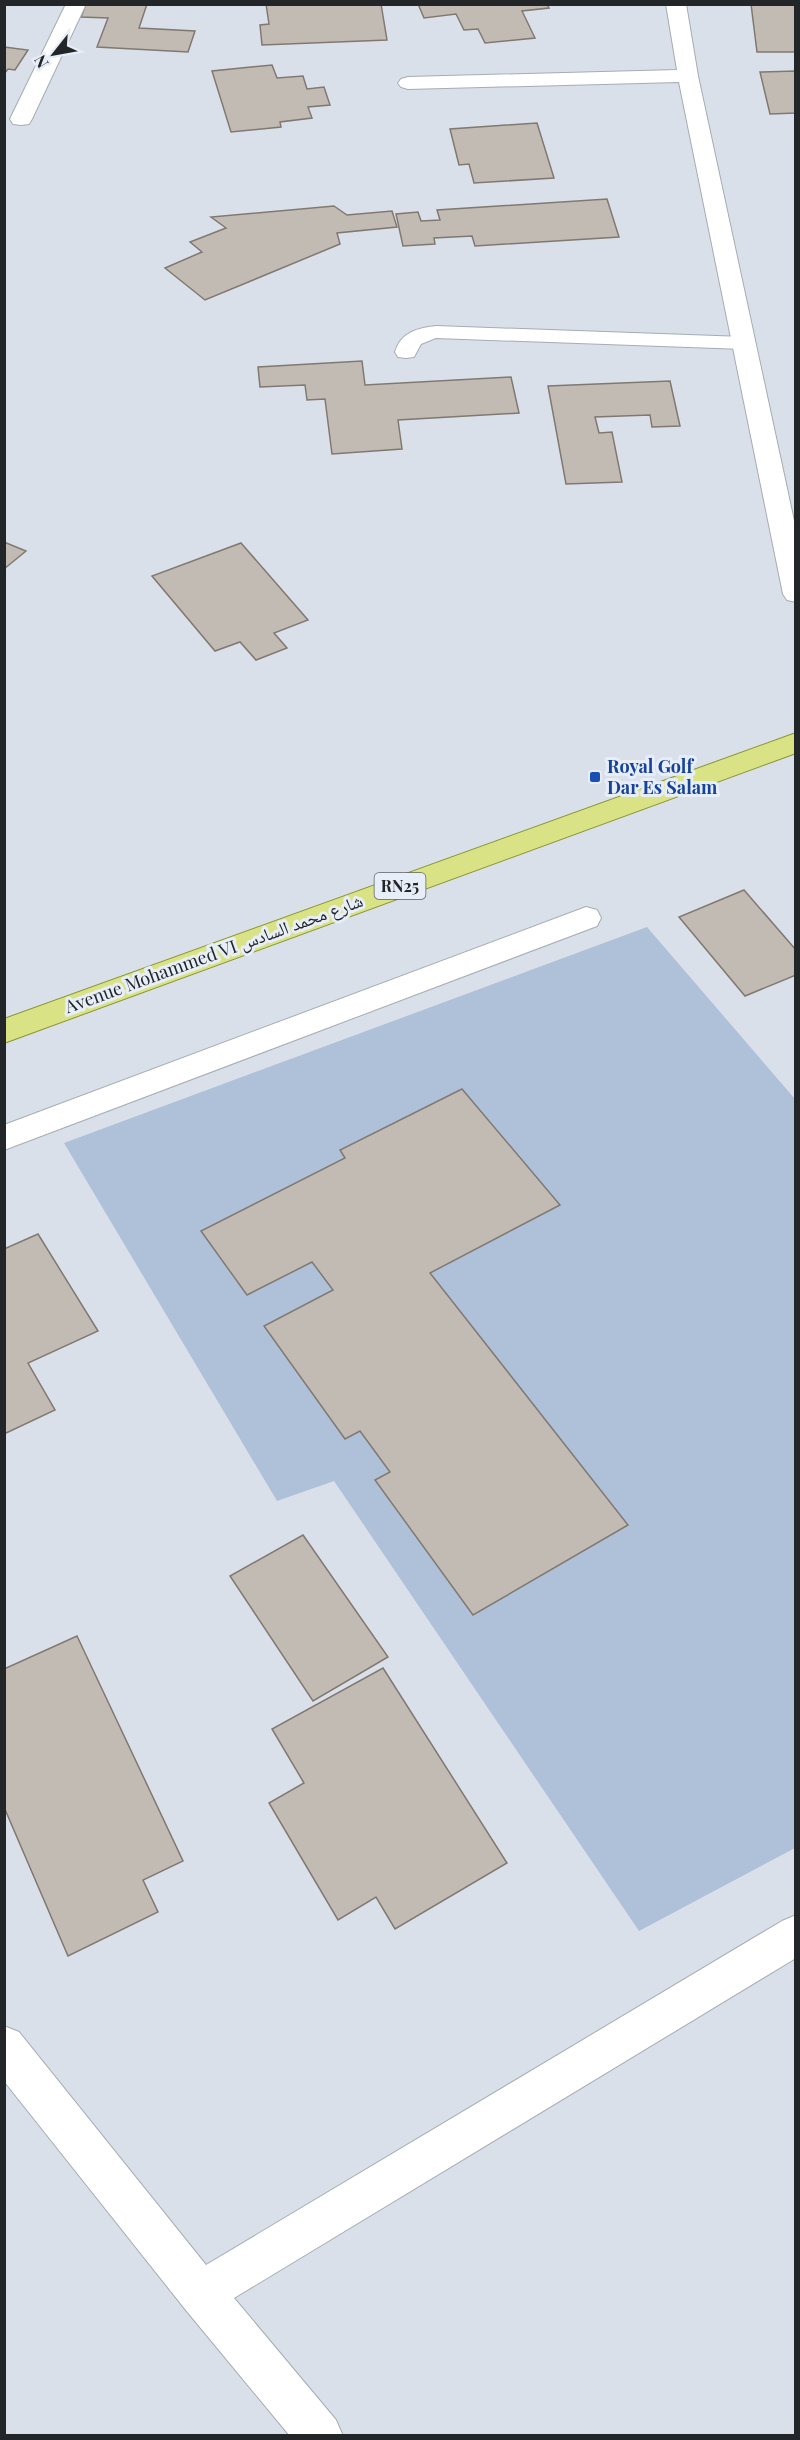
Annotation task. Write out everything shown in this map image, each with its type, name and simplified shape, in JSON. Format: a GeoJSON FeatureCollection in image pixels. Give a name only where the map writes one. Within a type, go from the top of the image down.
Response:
{"type":"FeatureCollection","features":[{"type":"Feature","properties":{"kind":"main road","name":"Avenue Mohammed VI شارع محمد السادس"},"geometry":{"type":"LineString","coordinates":[[4,1031],[795,742]]}},
{"type":"Feature","properties":{"kind":"street"},"geometry":{"type":"LineString","coordinates":[[21,119],[76,4]]}},
{"type":"Feature","properties":{"kind":"street"},"geometry":{"type":"LineString","coordinates":[[676,4],[688,76],[795,594]]}},
{"type":"Feature","properties":{"kind":"street"},"geometry":{"type":"LineString","coordinates":[[408,83],[688,76]]}},
{"type":"Feature","properties":{"kind":"street"},"geometry":{"type":"LineString","coordinates":[[4,1138],[586,918]]}},
{"type":"Feature","properties":{"kind":"street"},"geometry":{"type":"LineString","coordinates":[[201,2293],[795,1935]]}},
{"type":"Feature","properties":{"kind":"street"},"geometry":{"type":"LineString","coordinates":[[4,2047],[201,2293],[320,2436]]}},
{"type":"Feature","properties":{"kind":"lane"},"geometry":{"type":"LineString","coordinates":[[406,352],[407,344],[412,339],[436,332],[744,343]]}},
{"type":"Feature","properties":{"kind":"shaded area"},"geometry":{"type":"Polygon","coordinates":[[[647,927],[795,1099],[795,1848],[639,1931],[334,1481],[277,1501],[64,1143],[647,927]]]}},
{"type":"Feature","properties":{"kind":"building"},"geometry":{"type":"Polygon","coordinates":[[[86,4],[147,4],[139,28],[195,31],[188,52],[97,47],[108,18],[81,17],[86,4]]]}},
{"type":"Feature","properties":{"kind":"building"},"geometry":{"type":"Polygon","coordinates":[[[266,4],[381,4],[387,40],[262,45],[260,25],[269,24],[266,4]]]}},
{"type":"Feature","properties":{"kind":"building"},"geometry":{"type":"Polygon","coordinates":[[[418,4],[547,4],[549,8],[522,11],[535,38],[485,43],[478,29],[464,30],[456,14],[424,18],[418,4]]]}},
{"type":"Feature","properties":{"kind":"building"},"geometry":{"type":"Polygon","coordinates":[[[751,4],[796,4],[796,52],[757,52],[751,4]]]}},
{"type":"Feature","properties":{"kind":"building"},"geometry":{"type":"Polygon","coordinates":[[[4,47],[28,50],[15,70],[8,69],[4,74],[4,47]]]}},
{"type":"Feature","properties":{"kind":"building"},"geometry":{"type":"Polygon","coordinates":[[[272,65],[277,78],[303,76],[307,89],[324,87],[330,105],[308,107],[312,118],[280,122],[281,127],[231,132],[212,71],[272,65]]]}},
{"type":"Feature","properties":{"kind":"building"},"geometry":{"type":"Polygon","coordinates":[[[796,71],[796,113],[770,114],[760,72],[796,71]]]}},
{"type":"Feature","properties":{"kind":"building"},"geometry":{"type":"Polygon","coordinates":[[[537,123],[554,178],[474,183],[469,164],[459,165],[450,129],[537,123]]]}},
{"type":"Feature","properties":{"kind":"building"},"geometry":{"type":"Polygon","coordinates":[[[607,199],[619,237],[475,246],[472,236],[434,238],[435,244],[403,246],[396,214],[418,212],[421,221],[440,220],[437,210],[607,199]]]}},
{"type":"Feature","properties":{"kind":"building"},"geometry":{"type":"Polygon","coordinates":[[[334,206],[347,215],[392,211],[397,227],[337,233],[340,244],[205,300],[165,268],[202,252],[190,242],[226,228],[211,217],[334,206]]]}},
{"type":"Feature","properties":{"kind":"building"},"geometry":{"type":"Polygon","coordinates":[[[362,361],[365,385],[511,377],[519,413],[398,420],[402,449],[332,454],[325,399],[307,400],[305,385],[260,387],[258,367],[362,361]]]}},
{"type":"Feature","properties":{"kind":"building"},"geometry":{"type":"Polygon","coordinates":[[[670,381],[680,426],[652,427],[650,415],[595,417],[599,433],[612,432],[622,482],[566,484],[548,386],[670,381]]]}},
{"type":"Feature","properties":{"kind":"building"},"geometry":{"type":"Polygon","coordinates":[[[4,542],[26,551],[4,569],[4,542]]]}},
{"type":"Feature","properties":{"kind":"building"},"geometry":{"type":"Polygon","coordinates":[[[241,543],[308,620],[274,633],[287,648],[256,660],[240,642],[215,651],[152,576],[241,543]]]}},
{"type":"Feature","properties":{"kind":"building"},"geometry":{"type":"Polygon","coordinates":[[[744,890],[796,950],[796,975],[745,996],[679,917],[744,890]]]}},
{"type":"Feature","properties":{"kind":"building"},"geometry":{"type":"Polygon","coordinates":[[[462,1089],[560,1205],[430,1273],[628,1525],[473,1615],[375,1480],[390,1472],[360,1431],[345,1439],[264,1326],[333,1290],[312,1262],[247,1295],[201,1231],[345,1158],[340,1150],[462,1089]]]}},
{"type":"Feature","properties":{"kind":"building"},"geometry":{"type":"Polygon","coordinates":[[[38,1234],[98,1331],[28,1363],[55,1410],[4,1434],[4,1249],[38,1234]]]}},
{"type":"Feature","properties":{"kind":"building"},"geometry":{"type":"Polygon","coordinates":[[[303,1535],[388,1657],[313,1701],[230,1576],[303,1535]]]}},
{"type":"Feature","properties":{"kind":"building"},"geometry":{"type":"Polygon","coordinates":[[[77,1636],[183,1861],[143,1880],[158,1912],[68,1956],[4,1807],[4,1669],[77,1636]]]}},
{"type":"Feature","properties":{"kind":"building"},"geometry":{"type":"Polygon","coordinates":[[[383,1668],[507,1863],[395,1929],[376,1897],[338,1920],[269,1803],[304,1783],[272,1729],[383,1668]]]}},
{"type":"Feature","properties":{"kind":"place","name":"Royal Golf Dar Es Salam"},"geometry":{"type":"Point","coordinates":[595,777]}}]}
